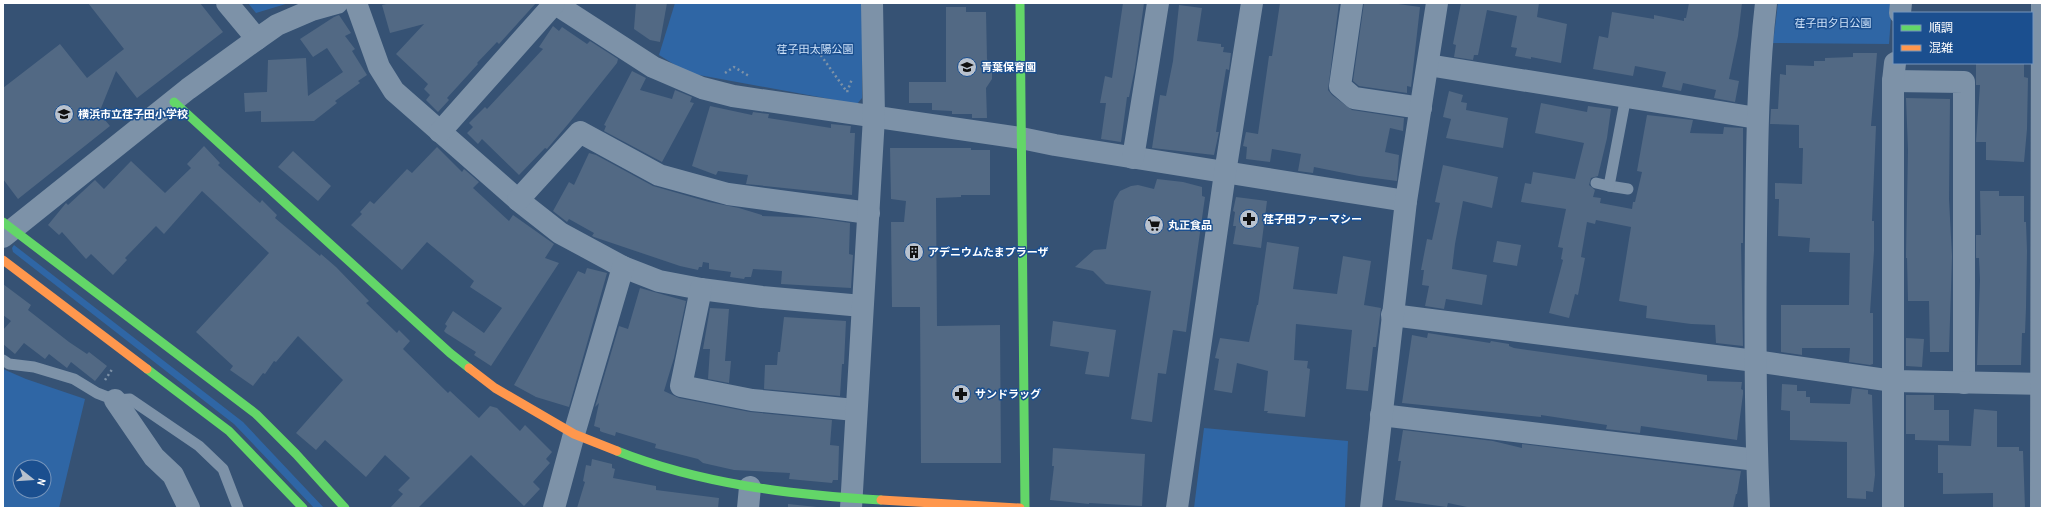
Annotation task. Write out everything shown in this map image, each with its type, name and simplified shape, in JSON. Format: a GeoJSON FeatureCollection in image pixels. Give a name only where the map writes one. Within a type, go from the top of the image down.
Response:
{"type":"FeatureCollection","features":[{"type":"Feature","properties":{"kind":"street"},"geometry":{"type":"LineString","coordinates":[[227,3],[257,39]]}},
{"type":"Feature","properties":{"kind":"street"},"geometry":{"type":"LineString","coordinates":[[337,3],[312,10],[277,25],[188,89],[174,102],[6,230],[256,414],[296,454],[345,508]]}},
{"type":"Feature","properties":{"kind":"street"},"geometry":{"type":"LineString","coordinates":[[356,3],[379,67],[394,91],[518,200],[560,233],[624,267],[659,281],[701,289],[862,306]]}},
{"type":"Feature","properties":{"kind":"street"},"geometry":{"type":"LineString","coordinates":[[440,132],[554,3],[653,67],[702,88],[733,96],[1021,138],[1133,158],[1406,201]]}},
{"type":"Feature","properties":{"kind":"street"},"geometry":{"type":"LineString","coordinates":[[851,503],[855,410],[869,213],[874,117],[872,3]]}},
{"type":"Feature","properties":{"kind":"street"},"geometry":{"type":"LineString","coordinates":[[1020,3],[1025,508]]}},
{"type":"Feature","properties":{"kind":"street"},"geometry":{"type":"LineString","coordinates":[[1133,158],[1158,3]]}},
{"type":"Feature","properties":{"kind":"street"},"geometry":{"type":"LineString","coordinates":[[1177,508],[1225,173],[1252,3]]}},
{"type":"Feature","properties":{"kind":"street"},"geometry":{"type":"LineString","coordinates":[[1352,3],[1340,86],[1354,98],[1421,108]]}},
{"type":"Feature","properties":{"kind":"street"},"geometry":{"type":"LineString","coordinates":[[1371,508],[1406,201],[1437,3]]}},
{"type":"Feature","properties":{"kind":"street"},"geometry":{"type":"LineString","coordinates":[[1759,508],[1755,361],[1757,118],[1761,48],[1766,3]]}},
{"type":"Feature","properties":{"kind":"street"},"geometry":{"type":"LineString","coordinates":[[2041,508],[2042,3]]}},
{"type":"Feature","properties":{"kind":"street"},"geometry":{"type":"LineString","coordinates":[[1428,65],[1757,118]]}},
{"type":"Feature","properties":{"kind":"street"},"geometry":{"type":"LineString","coordinates":[[1892,508],[1894,72],[1964,82],[1964,383]]}},
{"type":"Feature","properties":{"kind":"street"},"geometry":{"type":"LineString","coordinates":[[174,102],[450,353],[495,388],[574,434],[632,457],[668,468],[749,498],[851,503],[1020,508]]}},
{"type":"Feature","properties":{"kind":"street"},"geometry":{"type":"LineString","coordinates":[[518,200],[580,132],[659,175],[720,192],[869,213]]}},
{"type":"Feature","properties":{"kind":"street"},"geometry":{"type":"LineString","coordinates":[[3,260],[229,431],[303,508]]}},
{"type":"Feature","properties":{"kind":"street"},"geometry":{"type":"LineString","coordinates":[[554,508],[574,434],[624,267]]}},
{"type":"Feature","properties":{"kind":"street"},"geometry":{"type":"LineString","coordinates":[[701,289],[681,386],[752,400],[855,410]]}},
{"type":"Feature","properties":{"kind":"street"},"geometry":{"type":"LineString","coordinates":[[1392,315],[1755,361],[1893,381],[2041,384]]}},
{"type":"Feature","properties":{"kind":"street"},"geometry":{"type":"LineString","coordinates":[[116,400],[154,457],[173,475],[189,508]]}},
{"type":"Feature","properties":{"kind":"street"},"geometry":{"type":"LineString","coordinates":[[1381,415],[1757,460]]}},
{"type":"Feature","properties":{"kind":"lane"},"geometry":{"type":"LineString","coordinates":[[1610,186],[1626,96]]}},
{"type":"Feature","properties":{"kind":"lane"},"geometry":{"type":"LineString","coordinates":[[1596,183],[1628,190]]}},
{"type":"Feature","properties":{"kind":"lane"},"geometry":{"type":"LineString","coordinates":[[3,360],[9,364],[34,367],[74,378],[97,392],[116,400],[130,399],[199,446],[223,469],[238,508]]}},
{"type":"Feature","properties":{"kind":"path"},"geometry":{"type":"LineString","coordinates":[[815,47],[848,92]]}},
{"type":"Feature","properties":{"kind":"path"},"geometry":{"type":"LineString","coordinates":[[702,88],[734,67],[751,78]]}},
{"type":"Feature","properties":{"kind":"path"},"geometry":{"type":"LineString","coordinates":[[848,92],[853,73]]}},
{"type":"Feature","properties":{"kind":"path"},"geometry":{"type":"LineString","coordinates":[[840,91],[848,92]]}},
{"type":"Feature","properties":{"kind":"green space"},"geometry":{"type":"Polygon","coordinates":[[[248,3],[289,3],[256,13],[248,3]]]}},
{"type":"Feature","properties":{"kind":"green space","name":"荏子田太陽公園"},"geometry":{"type":"Polygon","coordinates":[[[675,3],[862,3],[862,98],[857,104],[688,73],[659,55],[675,3]]]}},
{"type":"Feature","properties":{"kind":"green space","name":"荏子田夕日公園"},"geometry":{"type":"Polygon","coordinates":[[[1778,3],[1892,3],[1889,44],[1773,43],[1778,3]]]}},
{"type":"Feature","properties":{"kind":"green space"},"geometry":{"type":"Polygon","coordinates":[[[14,245],[243,422],[324,508],[314,508],[234,424],[13,252],[12,248],[14,245]]]}},
{"type":"Feature","properties":{"kind":"green space"},"geometry":{"type":"Polygon","coordinates":[[[3,369],[26,379],[85,399],[59,508],[3,508],[3,369]]]}},
{"type":"Feature","properties":{"kind":"green space"},"geometry":{"type":"Polygon","coordinates":[[[1204,428],[1348,441],[1345,508],[1194,508],[1204,428]]]}},
{"type":"Feature","properties":{"kind":"building","name":"横浜市立荏子田小学校"},"geometry":{"type":"Polygon","coordinates":[[[88,3],[200,3],[223,32],[137,98],[116,71],[99,113],[110,126],[18,199],[3,179],[3,88],[60,44],[87,78],[124,49],[88,3]]]}},
{"type":"Feature","properties":{"kind":"building"},"geometry":{"type":"Polygon","coordinates":[[[391,3],[536,3],[499,44],[497,42],[477,63],[478,64],[447,98],[449,100],[438,112],[426,100],[430,95],[424,89],[428,84],[396,54],[424,24],[390,33],[382,5],[391,3]]]}},
{"type":"Feature","properties":{"kind":"building"},"geometry":{"type":"Polygon","coordinates":[[[636,3],[667,3],[660,42],[650,40],[634,29],[636,3]]]}},
{"type":"Feature","properties":{"kind":"building"},"geometry":{"type":"Polygon","coordinates":[[[1123,3],[1144,3],[1135,68],[1129,97],[1127,97],[1121,142],[1101,139],[1106,103],[1100,103],[1105,76],[1112,78],[1123,3]]]}},
{"type":"Feature","properties":{"kind":"building"},"geometry":{"type":"Polygon","coordinates":[[[1280,3],[1339,3],[1328,90],[1332,95],[1352,110],[1404,118],[1403,131],[1390,128],[1385,152],[1399,155],[1397,181],[1359,176],[1314,167],[1313,173],[1298,171],[1301,154],[1272,149],[1270,162],[1246,159],[1247,147],[1243,146],[1246,132],[1258,134],[1269,56],[1272,56],[1280,3]]]}},
{"type":"Feature","properties":{"kind":"building"},"geometry":{"type":"Polygon","coordinates":[[[1364,3],[1391,3],[1420,7],[1411,87],[1407,86],[1407,93],[1359,86],[1353,81],[1364,3]]]}},
{"type":"Feature","properties":{"kind":"building"},"geometry":{"type":"Polygon","coordinates":[[[1461,3],[1539,3],[1537,17],[1567,24],[1561,63],[1531,57],[1531,59],[1515,56],[1517,48],[1511,47],[1517,16],[1487,10],[1478,55],[1474,55],[1473,60],[1454,57],[1456,45],[1453,44],[1461,3]]]}},
{"type":"Feature","properties":{"kind":"building"},"geometry":{"type":"Polygon","coordinates":[[[1689,3],[1742,3],[1738,36],[1729,79],[1739,81],[1735,102],[1714,98],[1716,90],[1683,83],[1681,91],[1662,87],[1666,72],[1635,66],[1633,76],[1593,69],[1599,36],[1608,38],[1612,12],[1654,19],[1654,15],[1684,21],[1689,3]]]}},
{"type":"Feature","properties":{"kind":"building"},"geometry":{"type":"Polygon","coordinates":[[[1179,5],[1202,8],[1197,41],[1221,44],[1221,47],[1224,47],[1223,52],[1231,53],[1229,70],[1226,69],[1216,132],[1219,132],[1214,155],[1152,148],[1160,95],[1166,96],[1173,61],[1179,5]]]}},
{"type":"Feature","properties":{"kind":"building"},"geometry":{"type":"Polygon","coordinates":[[[946,7],[966,7],[966,12],[986,12],[987,59],[992,72],[992,79],[986,88],[987,118],[972,118],[972,114],[952,114],[952,111],[932,110],[932,103],[909,103],[909,82],[946,82],[946,7]]]}},
{"type":"Feature","properties":{"kind":"building"},"geometry":{"type":"Polygon","coordinates":[[[339,15],[351,33],[345,36],[355,49],[352,51],[367,75],[358,81],[360,83],[335,101],[337,103],[314,121],[261,122],[261,111],[245,112],[244,93],[267,92],[268,60],[306,58],[308,96],[343,72],[327,48],[313,57],[300,39],[339,15]]]}},
{"type":"Feature","properties":{"kind":"building"},"geometry":{"type":"Polygon","coordinates":[[[553,26],[559,31],[562,27],[587,44],[590,41],[618,59],[617,63],[547,149],[545,148],[519,175],[482,139],[478,144],[467,133],[473,127],[469,123],[485,107],[487,109],[543,49],[539,47],[553,26]]]}},
{"type":"Feature","properties":{"kind":"building"},"geometry":{"type":"Polygon","coordinates":[[[1853,53],[1877,53],[1871,126],[1876,126],[1872,221],[1874,221],[1874,251],[1870,313],[1873,313],[1873,364],[1870,365],[1849,362],[1850,348],[1802,348],[1802,355],[1781,352],[1781,305],[1849,305],[1850,253],[1809,252],[1810,238],[1778,236],[1779,199],[1775,199],[1775,183],[1802,184],[1803,148],[1799,148],[1799,125],[1770,124],[1771,109],[1778,109],[1780,74],[1786,75],[1786,65],[1814,66],[1814,61],[1825,61],[1825,58],[1853,57],[1853,53]]]}},
{"type":"Feature","properties":{"kind":"building"},"geometry":{"type":"Polygon","coordinates":[[[1976,64],[2024,64],[2024,77],[2028,78],[2027,129],[2024,162],[1986,160],[1986,142],[1976,142],[1980,85],[1976,85],[1976,64]]]}},
{"type":"Feature","properties":{"kind":"building"},"geometry":{"type":"Polygon","coordinates":[[[632,71],[646,78],[640,90],[672,99],[675,90],[692,97],[690,102],[694,103],[662,162],[604,131],[606,126],[604,125],[632,71]]]}},
{"type":"Feature","properties":{"kind":"building"},"geometry":{"type":"Polygon","coordinates":[[[1449,91],[1463,95],[1461,102],[1467,103],[1466,110],[1508,118],[1503,148],[1446,138],[1451,119],[1443,117],[1449,91]]]}},
{"type":"Feature","properties":{"kind":"building"},"geometry":{"type":"Polygon","coordinates":[[[1906,98],[1950,99],[1949,199],[1952,256],[1949,352],[1930,352],[1929,301],[1908,301],[1906,258],[1908,150],[1906,98]]]}},
{"type":"Feature","properties":{"kind":"building"},"geometry":{"type":"Polygon","coordinates":[[[1541,103],[1587,112],[1588,106],[1611,109],[1607,138],[1598,176],[1591,178],[1589,185],[1595,190],[1593,197],[1601,198],[1600,203],[1632,209],[1642,172],[1637,171],[1647,115],[1693,120],[1690,133],[1723,134],[1724,127],[1743,128],[1743,243],[1741,243],[1743,346],[1716,343],[1715,325],[1691,324],[1646,318],[1647,306],[1619,301],[1631,227],[1596,220],[1595,224],[1587,222],[1581,257],[1585,258],[1578,295],[1575,294],[1569,318],[1549,313],[1563,260],[1561,259],[1563,248],[1558,247],[1566,209],[1521,202],[1525,183],[1531,184],[1533,172],[1575,179],[1584,143],[1535,133],[1541,103]]]}},
{"type":"Feature","properties":{"kind":"building"},"geometry":{"type":"Polygon","coordinates":[[[710,106],[752,115],[753,112],[769,114],[768,118],[831,128],[831,124],[851,126],[850,133],[855,133],[852,195],[746,184],[748,175],[718,171],[716,175],[692,166],[710,106]]]}},
{"type":"Feature","properties":{"kind":"building"},"geometry":{"type":"Polygon","coordinates":[[[204,146],[220,163],[218,165],[260,203],[262,200],[277,215],[275,218],[320,256],[321,254],[336,267],[369,301],[366,303],[397,333],[399,330],[410,341],[403,349],[448,393],[450,391],[479,418],[490,406],[497,408],[520,431],[525,425],[552,452],[546,459],[550,463],[533,482],[540,489],[524,506],[471,455],[418,508],[390,508],[403,494],[398,490],[410,478],[385,455],[366,477],[325,440],[316,450],[296,433],[343,380],[298,336],[276,362],[274,361],[265,374],[263,373],[253,386],[230,370],[233,366],[196,332],[269,253],[202,191],[164,234],[156,226],[125,258],[127,260],[113,275],[91,254],[86,259],[62,232],[59,235],[48,225],[66,203],[68,205],[95,180],[104,189],[131,161],[165,193],[191,168],[187,164],[204,146]]]}},
{"type":"Feature","properties":{"kind":"building"},"geometry":{"type":"Polygon","coordinates":[[[437,147],[462,172],[464,169],[479,182],[473,188],[509,221],[513,215],[554,244],[545,258],[559,263],[491,366],[474,355],[476,352],[446,333],[444,331],[447,326],[445,324],[453,311],[484,333],[502,308],[470,287],[474,281],[427,242],[402,270],[351,225],[362,214],[360,212],[370,201],[374,204],[407,169],[412,173],[437,147]]]}},
{"type":"Feature","properties":{"kind":"building"},"geometry":{"type":"Polygon","coordinates":[[[890,148],[971,148],[971,150],[990,150],[990,195],[961,195],[961,197],[936,198],[937,326],[1000,325],[1001,463],[921,463],[920,307],[892,307],[891,222],[904,222],[906,201],[891,199],[890,148]]]}},
{"type":"Feature","properties":{"kind":"building"},"geometry":{"type":"Polygon","coordinates":[[[293,151],[331,186],[318,201],[278,167],[293,151]]]}},
{"type":"Feature","properties":{"kind":"building"},"geometry":{"type":"Polygon","coordinates":[[[589,153],[596,155],[653,186],[709,202],[739,208],[762,216],[816,218],[850,223],[849,254],[853,255],[851,288],[781,284],[782,271],[753,269],[751,277],[745,277],[744,279],[730,277],[731,272],[709,269],[709,263],[703,262],[702,267],[699,267],[698,270],[680,266],[592,236],[594,233],[569,219],[567,222],[553,211],[569,182],[574,185],[589,153]]]}},
{"type":"Feature","properties":{"kind":"building"},"geometry":{"type":"Polygon","coordinates":[[[1443,165],[1498,177],[1492,208],[1463,201],[1455,244],[1452,269],[1487,275],[1482,305],[1446,299],[1444,309],[1425,306],[1429,286],[1422,285],[1424,270],[1421,270],[1427,239],[1432,240],[1440,203],[1435,202],[1443,165]]]}},
{"type":"Feature","properties":{"kind":"building"},"geometry":{"type":"Polygon","coordinates":[[[1157,179],[1183,182],[1202,187],[1202,196],[1205,197],[1186,332],[1173,330],[1166,374],[1158,373],[1152,422],[1131,419],[1151,291],[1106,284],[1093,271],[1075,267],[1094,250],[1106,249],[1114,201],[1120,191],[1131,186],[1138,185],[1154,189],[1157,179]]]}},
{"type":"Feature","properties":{"kind":"building"},"geometry":{"type":"Polygon","coordinates":[[[1980,191],[1999,191],[1999,196],[2024,196],[2024,222],[2026,222],[2027,251],[2026,308],[2025,333],[2022,333],[2021,365],[1977,365],[1980,280],[1979,258],[1976,258],[1976,235],[1981,235],[1980,191]]]}},
{"type":"Feature","properties":{"kind":"building","name":"荏子田ファーマシー"},"geometry":{"type":"Polygon","coordinates":[[[1236,197],[1267,201],[1261,248],[1233,244],[1236,226],[1233,226],[1235,212],[1233,211],[1236,197]]]}},
{"type":"Feature","properties":{"kind":"building"},"geometry":{"type":"Polygon","coordinates":[[[1497,241],[1521,245],[1517,266],[1493,262],[1497,241]]]}},
{"type":"Feature","properties":{"kind":"building"},"geometry":{"type":"Polygon","coordinates":[[[1267,242],[1299,247],[1293,289],[1337,294],[1343,256],[1371,261],[1364,305],[1381,308],[1376,347],[1373,347],[1368,391],[1346,389],[1352,330],[1296,324],[1294,360],[1308,361],[1307,368],[1310,369],[1305,417],[1267,413],[1268,411],[1264,411],[1268,371],[1237,363],[1232,393],[1214,390],[1219,359],[1215,358],[1220,338],[1249,342],[1258,305],[1267,242]]]}},
{"type":"Feature","properties":{"kind":"building"},"geometry":{"type":"Polygon","coordinates":[[[587,268],[607,273],[569,407],[536,397],[514,385],[578,271],[585,274],[587,268]]]}},
{"type":"Feature","properties":{"kind":"building"},"geometry":{"type":"Polygon","coordinates":[[[3,284],[31,305],[28,310],[69,342],[87,354],[89,352],[107,366],[95,381],[71,362],[67,368],[49,354],[45,359],[24,343],[15,354],[3,344],[3,330],[11,321],[3,315],[3,284]]]}},
{"type":"Feature","properties":{"kind":"building"},"geometry":{"type":"Polygon","coordinates":[[[640,288],[686,301],[674,358],[664,391],[679,398],[750,412],[832,420],[830,445],[839,446],[838,480],[833,480],[832,483],[789,479],[790,473],[734,470],[703,463],[698,459],[655,448],[656,444],[616,432],[615,436],[602,432],[600,431],[600,428],[594,426],[599,403],[595,407],[619,326],[628,329],[640,288]]]}},
{"type":"Feature","properties":{"kind":"building"},"geometry":{"type":"Polygon","coordinates":[[[710,308],[729,309],[725,361],[731,361],[729,383],[708,379],[710,349],[703,349],[710,308]]]}},
{"type":"Feature","properties":{"kind":"building"},"geometry":{"type":"Polygon","coordinates":[[[784,317],[846,321],[844,364],[842,364],[840,396],[764,389],[765,365],[777,365],[784,317]]]}},
{"type":"Feature","properties":{"kind":"building"},"geometry":{"type":"Polygon","coordinates":[[[1053,321],[1116,330],[1109,377],[1085,374],[1089,352],[1050,346],[1053,321]]]}},
{"type":"Feature","properties":{"kind":"building"},"geometry":{"type":"Polygon","coordinates":[[[1428,333],[1490,343],[1491,341],[1509,344],[1509,346],[1514,348],[1707,375],[1707,381],[1742,382],[1741,389],[1743,390],[1743,394],[1737,440],[1641,426],[1640,433],[1606,429],[1607,425],[1541,415],[1541,417],[1402,403],[1412,335],[1427,338],[1428,333]]]}},
{"type":"Feature","properties":{"kind":"building"},"geometry":{"type":"Polygon","coordinates":[[[1906,338],[1924,339],[1922,367],[1906,366],[1906,338]]]}},
{"type":"Feature","properties":{"kind":"building"},"geometry":{"type":"Polygon","coordinates":[[[1782,384],[1797,385],[1797,391],[1806,391],[1806,397],[1810,397],[1810,403],[1850,404],[1852,388],[1868,390],[1868,394],[1872,395],[1875,475],[1873,492],[1866,491],[1866,499],[1847,498],[1847,442],[1790,440],[1790,411],[1781,410],[1782,384]]]}},
{"type":"Feature","properties":{"kind":"building"},"geometry":{"type":"Polygon","coordinates":[[[1906,395],[1934,395],[1934,410],[1949,410],[1949,441],[1915,440],[1915,434],[1906,434],[1906,395]]]}},
{"type":"Feature","properties":{"kind":"building"},"geometry":{"type":"Polygon","coordinates":[[[1974,409],[1997,411],[1997,447],[2019,447],[2019,451],[2023,451],[2025,508],[1993,508],[1993,493],[1943,494],[1943,473],[1938,473],[1938,445],[1971,446],[1974,409]]]}},
{"type":"Feature","properties":{"kind":"building"},"geometry":{"type":"Polygon","coordinates":[[[1403,430],[1493,441],[1522,448],[1522,444],[1741,471],[1733,508],[1472,508],[1448,503],[1447,507],[1395,500],[1401,461],[1398,461],[1403,430]]]}},
{"type":"Feature","properties":{"kind":"building"},"geometry":{"type":"Polygon","coordinates":[[[1053,448],[1145,454],[1142,506],[1089,504],[1050,500],[1054,466],[1052,466],[1053,448]]]}},
{"type":"Feature","properties":{"kind":"building"},"geometry":{"type":"Polygon","coordinates":[[[592,459],[612,464],[612,468],[615,469],[613,478],[656,486],[656,490],[719,498],[718,508],[577,508],[585,482],[583,481],[586,465],[591,466],[592,459]]]}},
{"type":"Feature","properties":{"kind":"building"},"geometry":{"type":"Polygon","coordinates":[[[788,504],[827,508],[788,508],[788,504]]]}},
{"type":"Feature","properties":{"kind":"traffic: fast"},"geometry":{"type":"LineString","coordinates":[[1020,3],[1025,508]]}},
{"type":"Feature","properties":{"kind":"traffic: fast"},"geometry":{"type":"LineString","coordinates":[[174,102],[450,353],[469,368]]}},
{"type":"Feature","properties":{"kind":"traffic: fast"},"geometry":{"type":"LineString","coordinates":[[3,222],[256,414],[296,454],[345,508]]}},
{"type":"Feature","properties":{"kind":"traffic: fast"},"geometry":{"type":"LineString","coordinates":[[147,369],[229,431],[303,508]]}},
{"type":"Feature","properties":{"kind":"traffic: fast"},"geometry":{"type":"LineString","coordinates":[[617,451],[681,472],[714,480],[780,491],[881,500]]}},
{"type":"Feature","properties":{"kind":"traffic: slow"},"geometry":{"type":"LineString","coordinates":[[3,260],[147,369]]}},
{"type":"Feature","properties":{"kind":"traffic: slow"},"geometry":{"type":"LineString","coordinates":[[469,368],[495,388],[574,434],[617,451]]}},
{"type":"Feature","properties":{"kind":"traffic: slow"},"geometry":{"type":"LineString","coordinates":[[881,500],[1020,508]]}},
{"type":"Feature","properties":{"kind":"place","name":"青葉保育園"},"geometry":{"type":"Point","coordinates":[967,67]}},
{"type":"Feature","properties":{"kind":"place","name":"横浜市立荏子田小学校"},"geometry":{"type":"Point","coordinates":[64,114]}},
{"type":"Feature","properties":{"kind":"place","name":"荏子田ファーマシー"},"geometry":{"type":"Point","coordinates":[1249,219]}},
{"type":"Feature","properties":{"kind":"place","name":"丸正食品"},"geometry":{"type":"Point","coordinates":[1154,225]}},
{"type":"Feature","properties":{"kind":"place","name":"アデニウムたまプラーザ"},"geometry":{"type":"Point","coordinates":[914,252]}},
{"type":"Feature","properties":{"kind":"place","name":"サンドラッグ"},"geometry":{"type":"Point","coordinates":[961,394]}}]}
